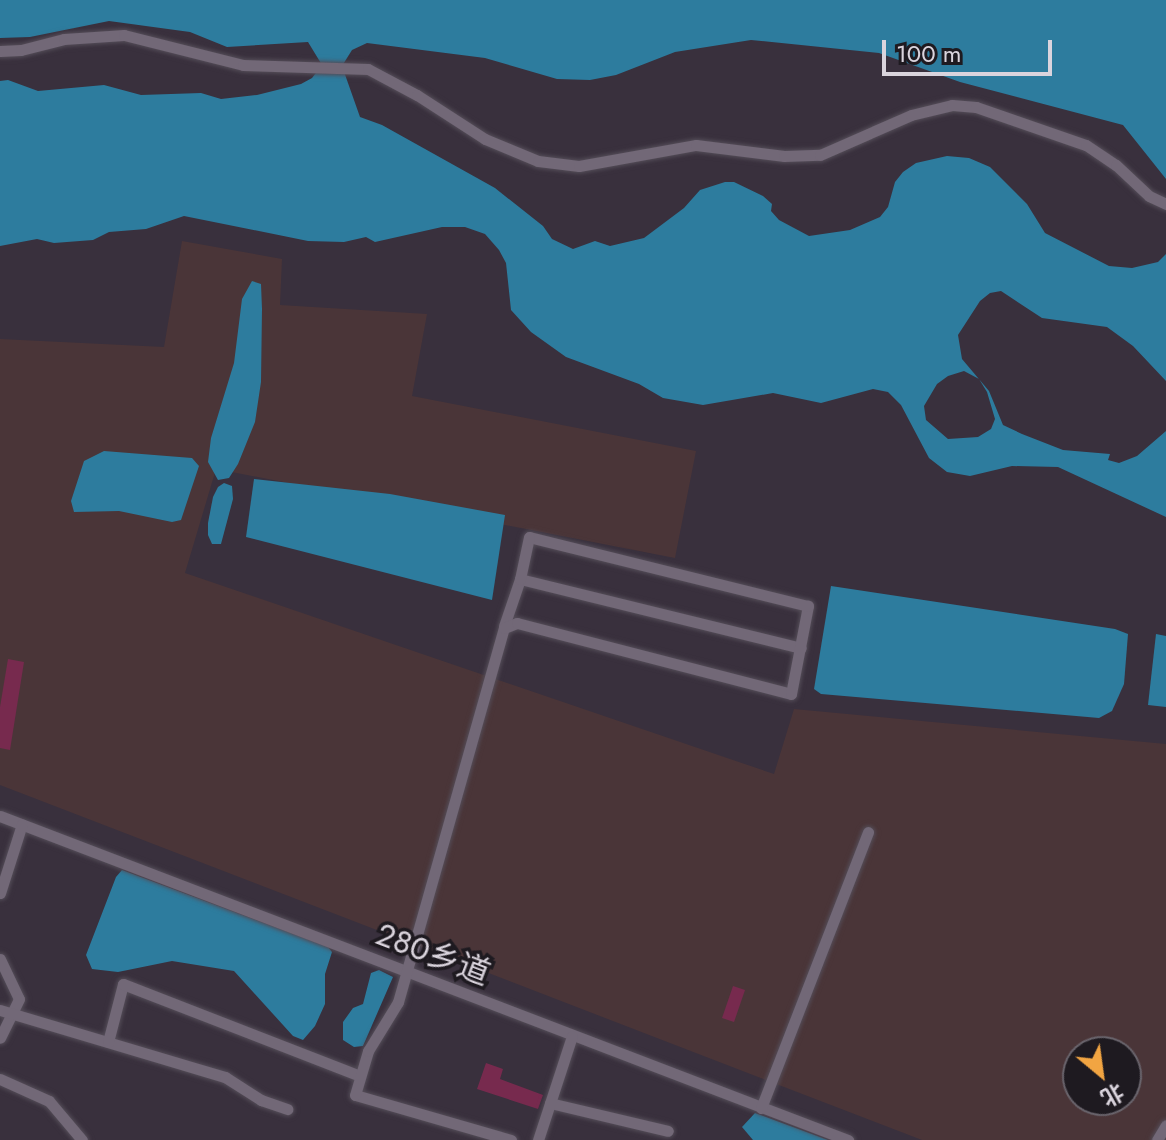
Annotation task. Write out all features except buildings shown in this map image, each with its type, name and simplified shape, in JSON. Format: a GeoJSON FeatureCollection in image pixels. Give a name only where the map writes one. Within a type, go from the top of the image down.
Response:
{"type":"FeatureCollection","features":[{"type":"Feature","properties":{"kind":"street"},"geometry":{"type":"LineString","coordinates":[[0,51],[21,50],[64,39],[124,35],[226,63],[262,67],[312,65],[368,69],[392,80],[485,139],[538,161],[579,166],[696,145],[784,156],[820,155],[911,115],[952,105],[976,107],[1086,145],[1116,165],[1149,196],[1166,204]]}},
{"type":"Feature","properties":{"kind":"street"},"geometry":{"type":"LineString","coordinates":[[504,628],[517,623],[791,694],[808,606],[529,537],[520,579],[504,628],[404,971],[398,1002],[368,1051],[355,1095],[511,1140]]}},
{"type":"Feature","properties":{"kind":"street"},"geometry":{"type":"LineString","coordinates":[[520,579],[801,648]]}},
{"type":"Feature","properties":{"kind":"street","name":"280乡道"},"geometry":{"type":"LineString","coordinates":[[0,816],[848,1140]]}},
{"type":"Feature","properties":{"kind":"street"},"geometry":{"type":"LineString","coordinates":[[0,893],[3,874],[22,824]]}},
{"type":"Feature","properties":{"kind":"street"},"geometry":{"type":"LineString","coordinates":[[761,1108],[868,832]]}},
{"type":"Feature","properties":{"kind":"street"},"geometry":{"type":"LineString","coordinates":[[0,959],[19,999],[6,1012],[0,1038]]}},
{"type":"Feature","properties":{"kind":"street"},"geometry":{"type":"LineString","coordinates":[[108,1042],[123,984],[360,1076]]}},
{"type":"Feature","properties":{"kind":"street"},"geometry":{"type":"LineString","coordinates":[[6,1012],[225,1077],[261,1100],[287,1109]]}},
{"type":"Feature","properties":{"kind":"street"},"geometry":{"type":"LineString","coordinates":[[538,1140],[572,1036]]}},
{"type":"Feature","properties":{"kind":"street"},"geometry":{"type":"LineString","coordinates":[[0,1079],[49,1101],[82,1140]]}},
{"type":"Feature","properties":{"kind":"street"},"geometry":{"type":"LineString","coordinates":[[550,1103],[668,1131]]}},
{"type":"Feature","properties":{"kind":"street"},"geometry":{"type":"LineString","coordinates":[[1157,1140],[1166,1125]]}},
{"type":"Feature","properties":{"kind":"shaded area"},"geometry":{"type":"Polygon","coordinates":[[[182,241],[282,259],[280,305],[427,314],[412,396],[696,451],[675,558],[216,469],[185,573],[774,774],[794,709],[1166,744],[1166,1140],[922,1140],[0,785],[0,339],[164,347],[182,241]]]}},
{"type":"Feature","properties":{"kind":"water"},"geometry":{"type":"Polygon","coordinates":[[[0,0],[1166,0],[1166,179],[1123,125],[960,82],[879,53],[751,40],[675,52],[616,75],[590,80],[557,79],[485,58],[367,43],[352,50],[342,66],[360,117],[382,125],[495,188],[543,226],[552,239],[573,249],[595,241],[610,246],[644,238],[684,208],[700,190],[725,182],[734,182],[763,196],[772,204],[771,211],[779,220],[809,236],[850,230],[880,217],[888,207],[895,182],[903,172],[916,163],[947,156],[969,158],[990,167],[1027,204],[1045,233],[1109,266],[1132,268],[1158,262],[1166,254],[1166,381],[1133,346],[1107,327],[1042,318],[1001,291],[990,293],[980,301],[958,335],[962,359],[979,379],[964,371],[948,376],[937,384],[924,406],[926,420],[948,439],[978,437],[991,429],[995,419],[987,392],[979,380],[989,391],[1003,425],[1063,450],[1110,454],[1108,460],[1119,463],[1137,456],[1166,431],[1166,517],[1058,467],[1012,466],[970,476],[947,472],[929,458],[901,405],[888,392],[873,389],[821,403],[773,393],[703,405],[663,398],[639,384],[566,357],[531,332],[511,310],[506,263],[499,250],[485,234],[465,227],[442,227],[375,242],[366,237],[344,242],[308,241],[184,216],[146,229],[109,232],[93,240],[54,243],[37,239],[0,246],[0,81],[8,80],[38,91],[104,85],[141,95],[201,93],[221,99],[257,95],[301,84],[312,78],[322,65],[308,42],[227,47],[190,32],[109,21],[30,37],[0,38],[0,0]]]}},
{"type":"Feature","properties":{"kind":"water"},"geometry":{"type":"Polygon","coordinates":[[[252,281],[261,284],[262,309],[261,382],[255,422],[238,464],[229,478],[218,480],[208,462],[211,438],[234,363],[242,299],[252,281]]]}},
{"type":"Feature","properties":{"kind":"water"},"geometry":{"type":"Polygon","coordinates":[[[104,451],[192,458],[199,466],[181,520],[172,522],[119,511],[74,512],[71,501],[84,461],[104,451]]]}},
{"type":"Feature","properties":{"kind":"water"},"geometry":{"type":"Polygon","coordinates":[[[254,479],[390,494],[505,515],[492,600],[246,537],[254,479]]]}},
{"type":"Feature","properties":{"kind":"water"},"geometry":{"type":"Polygon","coordinates":[[[224,483],[232,486],[233,499],[221,544],[212,544],[208,523],[213,497],[224,483]]]}},
{"type":"Feature","properties":{"kind":"water"},"geometry":{"type":"Polygon","coordinates":[[[831,586],[1115,629],[1128,634],[1124,684],[1112,711],[1099,718],[821,694],[814,689],[831,586]]]}},
{"type":"Feature","properties":{"kind":"water"},"geometry":{"type":"Polygon","coordinates":[[[1156,634],[1166,636],[1166,707],[1148,705],[1156,634]]]}},
{"type":"Feature","properties":{"kind":"water"},"geometry":{"type":"Polygon","coordinates":[[[122,870],[328,947],[332,952],[325,974],[325,1004],[315,1026],[303,1040],[293,1036],[234,971],[172,961],[118,972],[92,969],[86,955],[116,877],[122,870]]]}},
{"type":"Feature","properties":{"kind":"water"},"geometry":{"type":"Polygon","coordinates":[[[379,970],[393,977],[363,1046],[354,1047],[343,1040],[343,1022],[353,1008],[363,1004],[371,973],[379,970]]]}},
{"type":"Feature","properties":{"kind":"water"},"geometry":{"type":"Polygon","coordinates":[[[755,1113],[828,1140],[753,1140],[742,1127],[755,1113]]]}}]}
